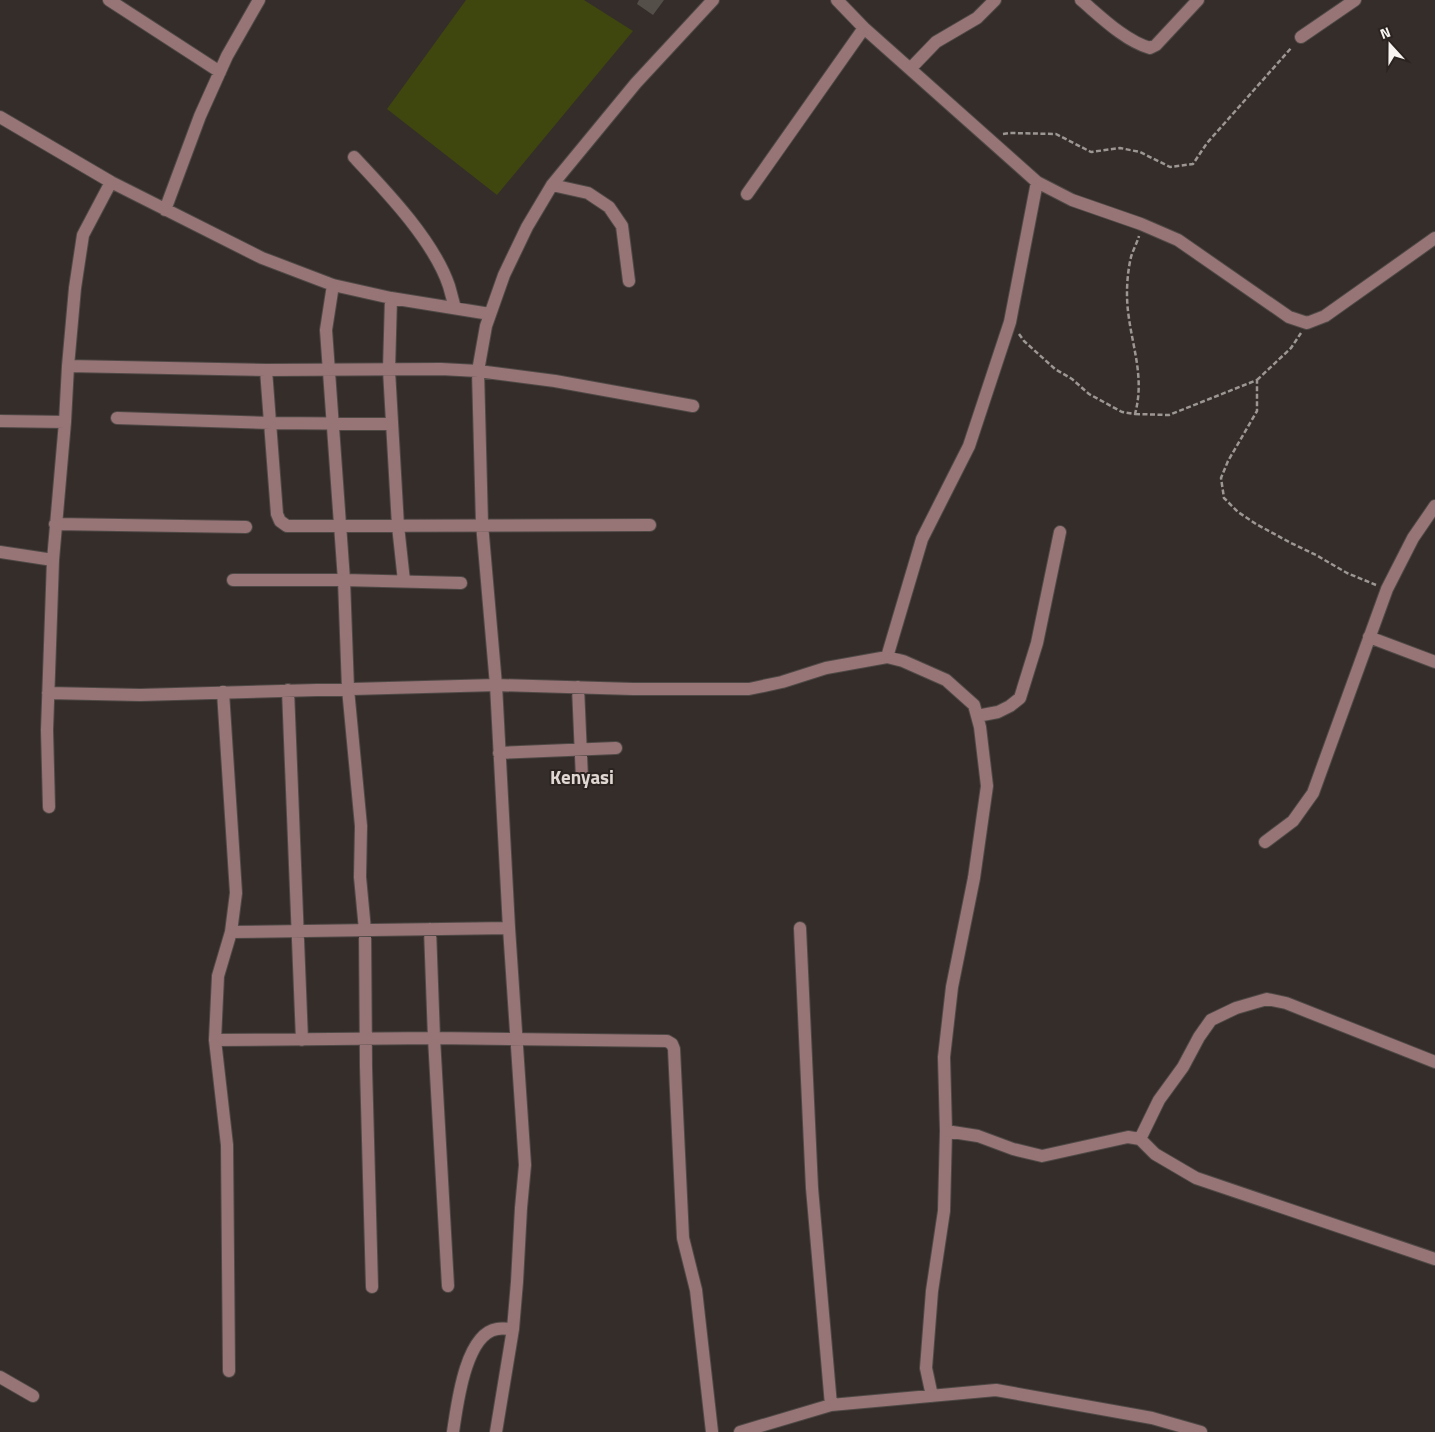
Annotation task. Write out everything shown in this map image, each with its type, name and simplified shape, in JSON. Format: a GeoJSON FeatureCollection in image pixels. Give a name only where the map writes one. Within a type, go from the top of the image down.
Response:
{"type":"FeatureCollection","features":[{"type":"Feature","properties":{"kind":"street"},"geometry":{"type":"LineString","coordinates":[[108,0],[220,72]]}},
{"type":"Feature","properties":{"kind":"street"},"geometry":{"type":"LineString","coordinates":[[165,210],[200,116],[227,56],[259,0]]}},
{"type":"Feature","properties":{"kind":"street"},"geometry":{"type":"LineString","coordinates":[[496,1432],[518,1282],[525,1166],[509,928],[496,685],[482,524],[478,371],[490,314],[527,227],[552,185],[636,83],[713,0]]}},
{"type":"Feature","properties":{"kind":"street"},"geometry":{"type":"LineString","coordinates":[[837,0],[864,28],[1037,182],[1072,200],[1141,224],[1178,240],[1289,317],[1307,323],[1325,316],[1435,238]]}},
{"type":"Feature","properties":{"kind":"street"},"geometry":{"type":"LineString","coordinates":[[910,69],[936,42],[977,18],[995,0]]}},
{"type":"Feature","properties":{"kind":"street"},"geometry":{"type":"LineString","coordinates":[[1081,0],[1104,20],[1142,46],[1150,48],[1156,45],[1198,0]]}},
{"type":"Feature","properties":{"kind":"street"},"geometry":{"type":"LineString","coordinates":[[1301,37],[1355,0]]}},
{"type":"Feature","properties":{"kind":"street"},"geometry":{"type":"LineString","coordinates":[[747,194],[864,28]]}},
{"type":"Feature","properties":{"kind":"street"},"geometry":{"type":"LineString","coordinates":[[0,117],[111,182],[262,258],[333,285],[392,298],[490,314]]}},
{"type":"Feature","properties":{"kind":"street"},"geometry":{"type":"LineString","coordinates":[[354,156],[387,193],[430,248],[448,284],[454,308]]}},
{"type":"Feature","properties":{"kind":"street"},"geometry":{"type":"LineString","coordinates":[[49,807],[47,730],[54,560],[75,288],[83,235],[111,182]]}},
{"type":"Feature","properties":{"kind":"street"},"geometry":{"type":"LineString","coordinates":[[887,657],[922,539],[968,446],[1010,322],[1037,182]]}},
{"type":"Feature","properties":{"kind":"street"},"geometry":{"type":"LineString","coordinates":[[552,185],[588,193],[609,207],[622,226],[629,281]]}},
{"type":"Feature","properties":{"kind":"street"},"geometry":{"type":"LineString","coordinates":[[333,285],[326,330],[327,369],[344,580],[348,689],[360,826],[372,1287]]}},
{"type":"Feature","properties":{"kind":"street"},"geometry":{"type":"LineString","coordinates":[[392,298],[389,370],[398,526],[404,581]]}},
{"type":"Feature","properties":{"kind":"street"},"geometry":{"type":"LineString","coordinates":[[68,366],[266,370],[441,369],[478,371],[554,381],[693,406]]}},
{"type":"Feature","properties":{"kind":"street"},"geometry":{"type":"LineString","coordinates":[[266,370],[277,514],[280,521],[287,526],[650,525]]}},
{"type":"Feature","properties":{"kind":"street"},"geometry":{"type":"LineString","coordinates":[[117,418],[392,424]]}},
{"type":"Feature","properties":{"kind":"street"},"geometry":{"type":"LineString","coordinates":[[0,422],[65,422]]}},
{"type":"Feature","properties":{"kind":"street"},"geometry":{"type":"LineString","coordinates":[[1265,842],[1293,821],[1313,793],[1368,637],[1387,590],[1414,538],[1435,506]]}},
{"type":"Feature","properties":{"kind":"street"},"geometry":{"type":"LineString","coordinates":[[56,524],[246,527]]}},
{"type":"Feature","properties":{"kind":"street"},"geometry":{"type":"LineString","coordinates":[[977,716],[998,712],[1020,698],[1037,643],[1060,532]]}},
{"type":"Feature","properties":{"kind":"street"},"geometry":{"type":"LineString","coordinates":[[0,552],[54,560]]}},
{"type":"Feature","properties":{"kind":"street"},"geometry":{"type":"LineString","coordinates":[[234,580],[461,583]]}},
{"type":"Feature","properties":{"kind":"street"},"geometry":{"type":"LineString","coordinates":[[1368,637],[1435,662]]}},
{"type":"Feature","properties":{"kind":"street"},"geometry":{"type":"LineString","coordinates":[[48,693],[140,695],[496,685],[749,689],[782,682],[826,668],[872,658],[887,657],[903,661],[946,680],[974,705],[980,727],[987,786],[974,878],[952,988],[944,1057],[946,1131],[944,1211],[932,1291],[926,1368],[932,1396]]}},
{"type":"Feature","properties":{"kind":"street"},"geometry":{"type":"LineString","coordinates":[[578,687],[582,779]]}},
{"type":"Feature","properties":{"kind":"street"},"geometry":{"type":"LineString","coordinates":[[288,690],[302,1040]]}},
{"type":"Feature","properties":{"kind":"street"},"geometry":{"type":"LineString","coordinates":[[223,692],[236,892],[231,932],[218,976],[215,1040],[227,1146],[229,1371]]}},
{"type":"Feature","properties":{"kind":"street"},"geometry":{"type":"LineString","coordinates":[[500,753],[616,748]]}},
{"type":"Feature","properties":{"kind":"street"},"geometry":{"type":"LineString","coordinates":[[231,932],[509,928]]}},
{"type":"Feature","properties":{"kind":"street"},"geometry":{"type":"LineString","coordinates":[[800,928],[812,1188],[831,1405]]}},
{"type":"Feature","properties":{"kind":"street"},"geometry":{"type":"LineString","coordinates":[[430,929],[448,1286]]}},
{"type":"Feature","properties":{"kind":"street"},"geometry":{"type":"LineString","coordinates":[[1140,1139],[1159,1100],[1183,1067],[1199,1037],[1211,1020],[1236,1008],[1267,999],[1286,1003],[1435,1062]]}},
{"type":"Feature","properties":{"kind":"street"},"geometry":{"type":"LineString","coordinates":[[215,1040],[516,1038],[667,1041],[672,1044],[674,1049],[683,1238],[696,1290],[712,1432]]}},
{"type":"Feature","properties":{"kind":"street"},"geometry":{"type":"LineString","coordinates":[[946,1131],[978,1136],[1013,1149],[1042,1156],[1128,1138],[1140,1139],[1155,1154],[1196,1178],[1435,1259]]}},
{"type":"Feature","properties":{"kind":"street"},"geometry":{"type":"LineString","coordinates":[[453,1432],[461,1382],[477,1342],[487,1333],[496,1329],[512,1329]]}},
{"type":"Feature","properties":{"kind":"street"},"geometry":{"type":"LineString","coordinates":[[0,1377],[33,1396]]}},
{"type":"Feature","properties":{"kind":"street"},"geometry":{"type":"LineString","coordinates":[[740,1432],[831,1405],[996,1390],[1152,1418],[1201,1432]]}},
{"type":"Feature","properties":{"kind":"path"},"geometry":{"type":"LineString","coordinates":[[987,138],[1010,133],[1056,134],[1091,152],[1120,148],[1140,152],[1170,167],[1193,164],[1207,143],[1301,37]]}},
{"type":"Feature","properties":{"kind":"path"},"geometry":{"type":"LineString","coordinates":[[1134,414],[1138,403],[1139,372],[1128,312],[1127,278],[1131,256],[1141,224]]}},
{"type":"Feature","properties":{"kind":"path"},"geometry":{"type":"LineString","coordinates":[[1010,322],[1024,341],[1089,394],[1122,412],[1169,415],[1257,380],[1291,348],[1307,323]]}},
{"type":"Feature","properties":{"kind":"path"},"geometry":{"type":"LineString","coordinates":[[1257,380],[1257,411],[1228,461],[1221,478],[1224,498],[1238,512],[1291,544],[1316,555],[1347,573],[1387,590]]}},
{"type":"Feature","properties":{"kind":"green space"},"geometry":{"type":"Polygon","coordinates":[[[466,0],[584,0],[633,31],[497,195],[387,109],[466,0]]]}},
{"type":"Feature","properties":{"kind":"building"},"geometry":{"type":"Polygon","coordinates":[[[639,0],[664,0],[653,15],[637,4],[639,0]]]}},
{"type":"Feature","properties":{"kind":"district","name":"Kenyasi"},"geometry":{"type":"Point","coordinates":[582,777]}}]}
